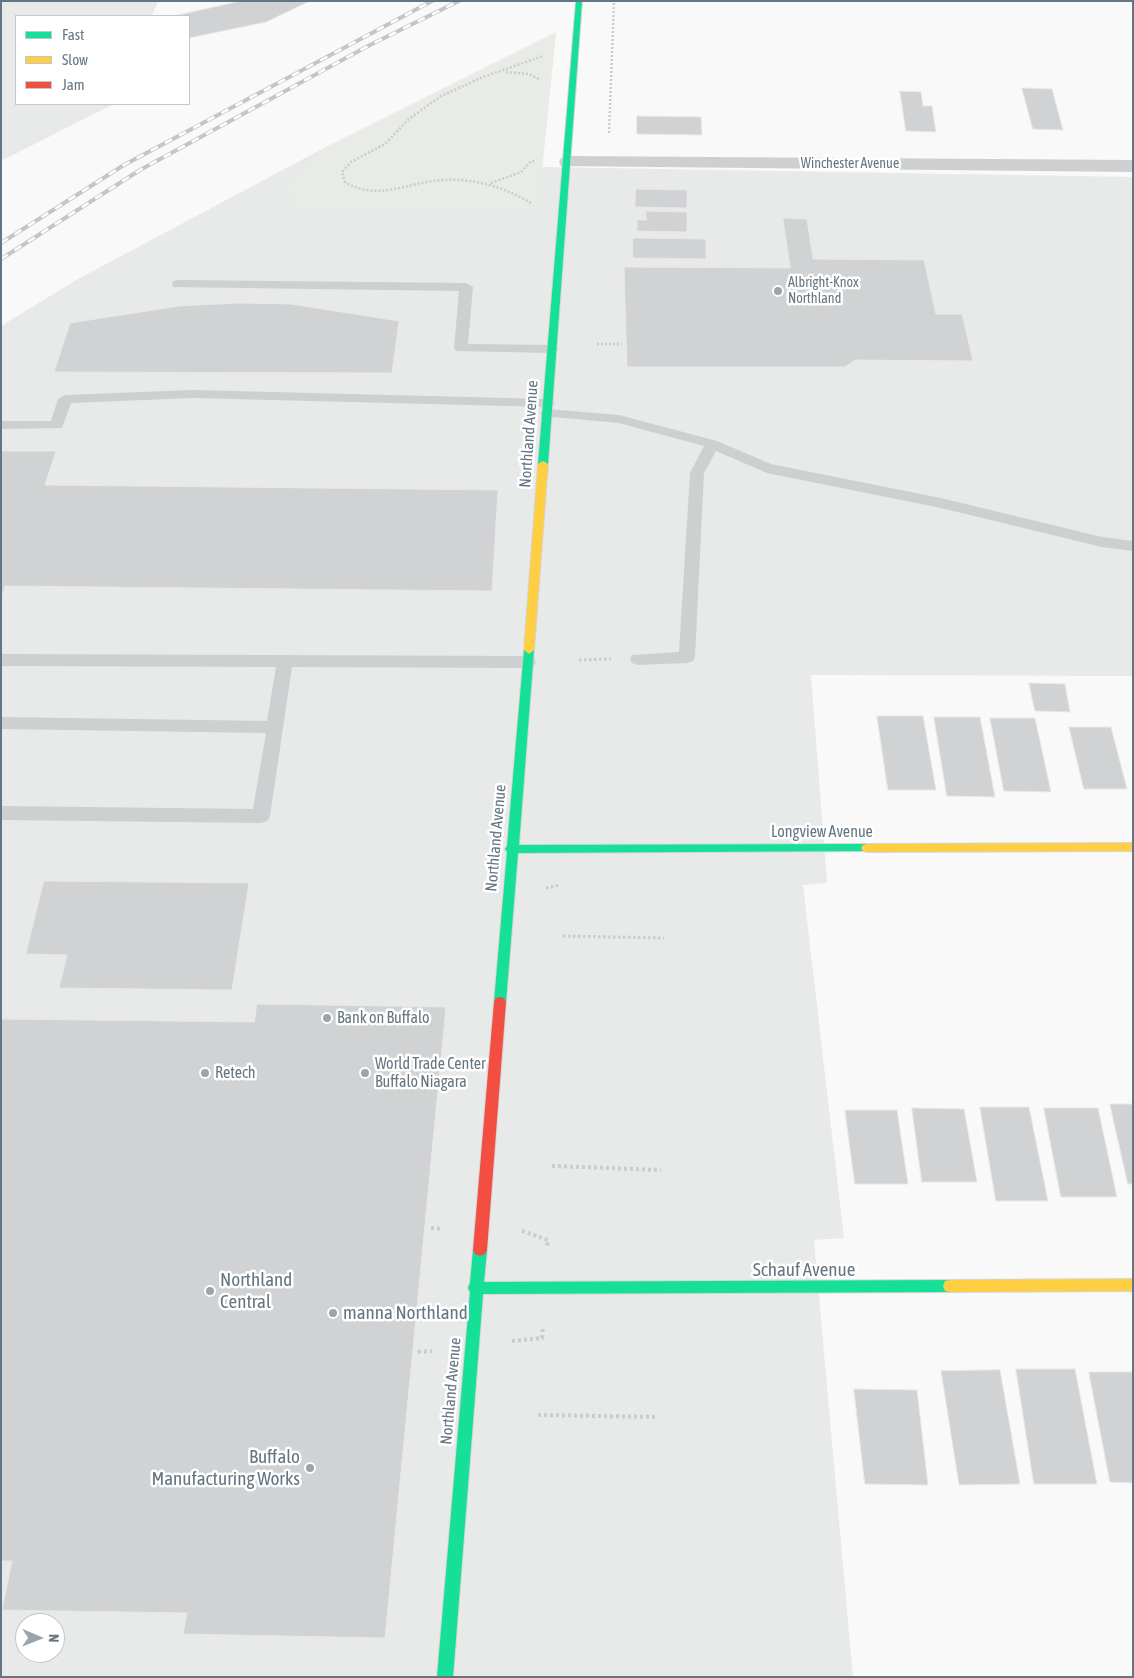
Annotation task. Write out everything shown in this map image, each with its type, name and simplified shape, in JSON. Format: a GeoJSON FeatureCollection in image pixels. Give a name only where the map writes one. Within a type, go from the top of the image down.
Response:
{"type":"FeatureCollection","features":[{"type":"Feature","properties":{"kind":"street","name":"Northland Avenue"},"geometry":{"type":"LineString","coordinates":[[444,1677],[528,662],[579,1]]}},
{"type":"Feature","properties":{"kind":"street","name":"Winchester Avenue"},"geometry":{"type":"LineString","coordinates":[[568,162],[1133,166]]}},
{"type":"Feature","properties":{"kind":"street","name":"Longview Avenue"},"geometry":{"type":"LineString","coordinates":[[512,849],[1133,847]]}},
{"type":"Feature","properties":{"kind":"street","name":"Schauf Avenue"},"geometry":{"type":"LineString","coordinates":[[475,1288],[1133,1285]]}},
{"type":"Feature","properties":{"kind":"lane"},"geometry":{"type":"LineString","coordinates":[[178,284],[466,287],[461,348],[552,349]]}},
{"type":"Feature","properties":{"kind":"lane"},"geometry":{"type":"LineString","coordinates":[[1,425],[57,425],[66,398],[193,394],[548,408],[619,419],[712,444],[767,468],[871,487],[1102,542],[1133,546]]}},
{"type":"Feature","properties":{"kind":"lane"},"geometry":{"type":"LineString","coordinates":[[638,659],[687,657],[697,473],[712,444]]}},
{"type":"Feature","properties":{"kind":"lane"},"geometry":{"type":"LineString","coordinates":[[1,660],[528,662]]}},
{"type":"Feature","properties":{"kind":"lane"},"geometry":{"type":"LineString","coordinates":[[1,813],[261,816],[285,661]]}},
{"type":"Feature","properties":{"kind":"lane"},"geometry":{"type":"LineString","coordinates":[[1,722],[275,727]]}},
{"type":"Feature","properties":{"kind":"path"},"geometry":{"type":"LineString","coordinates":[[609,141],[614,1]]}},
{"type":"Feature","properties":{"kind":"path"},"geometry":{"type":"LineString","coordinates":[[533,204],[512,191],[490,184],[442,180],[412,184],[385,191],[366,191],[345,182],[342,172],[351,162],[393,137],[408,119],[442,96],[492,74],[503,72],[541,56],[548,56]]}},
{"type":"Feature","properties":{"kind":"path"},"geometry":{"type":"LineString","coordinates":[[503,72],[529,74],[540,78],[545,85]]}},
{"type":"Feature","properties":{"kind":"path"},"geometry":{"type":"LineString","coordinates":[[490,184],[521,172],[531,161],[538,161]]}},
{"type":"Feature","properties":{"kind":"path"},"geometry":{"type":"LineString","coordinates":[[597,344],[622,344]]}},
{"type":"Feature","properties":{"kind":"path"},"geometry":{"type":"LineString","coordinates":[[538,888],[567,884]]}},
{"type":"Feature","properties":{"kind":"path"},"geometry":{"type":"LineString","coordinates":[[564,936],[664,938]]}},
{"type":"Feature","properties":{"kind":"path"},"geometry":{"type":"LineString","coordinates":[[552,1166],[661,1170]]}},
{"type":"Feature","properties":{"kind":"path"},"geometry":{"type":"LineString","coordinates":[[515,1231],[548,1240]]}},
{"type":"Feature","properties":{"kind":"path"},"geometry":{"type":"LineString","coordinates":[[508,1342],[542,1338]]}},
{"type":"Feature","properties":{"kind":"path"},"geometry":{"type":"LineString","coordinates":[[538,1415],[657,1417]]}},
{"type":"Feature","properties":{"kind":"shaded area"},"geometry":{"type":"Polygon","coordinates":[[[1,1],[158,1],[152,15],[15,15],[15,105],[112,105],[1,161],[1,1]]]}},
{"type":"Feature","properties":{"kind":"shaded area"},"geometry":{"type":"Polygon","coordinates":[[[556,32],[542,167],[1133,177],[1133,676],[811,675],[827,883],[803,885],[844,1238],[814,1240],[853,1677],[1,1677],[1,326],[78,279],[324,148],[556,32]]]}},
{"type":"Feature","properties":{"kind":"shaded area"},"geometry":{"type":"Polygon","coordinates":[[[556,32],[538,210],[293,208],[288,180],[324,148],[556,32]]]}},
{"type":"Feature","properties":{"kind":"building"},"geometry":{"type":"Polygon","coordinates":[[[241,1],[310,1],[266,22],[190,38],[190,15],[178,15],[241,1]]]}},
{"type":"Feature","properties":{"kind":"building"},"geometry":{"type":"Polygon","coordinates":[[[1022,88],[1052,89],[1063,130],[1033,129],[1022,88]]]}},
{"type":"Feature","properties":{"kind":"building"},"geometry":{"type":"Polygon","coordinates":[[[900,91],[921,92],[923,106],[932,106],[936,132],[906,131],[900,91]]]}},
{"type":"Feature","properties":{"kind":"building"},"geometry":{"type":"Polygon","coordinates":[[[637,116],[701,117],[702,135],[637,134],[637,116]]]}},
{"type":"Feature","properties":{"kind":"building"},"geometry":{"type":"Polygon","coordinates":[[[636,189],[687,190],[687,208],[635,207],[636,189]]]}},
{"type":"Feature","properties":{"kind":"building"},"geometry":{"type":"Polygon","coordinates":[[[646,211],[687,212],[687,232],[637,231],[637,220],[646,220],[646,211]]]}},
{"type":"Feature","properties":{"kind":"building","name":"Albright-Knox Northland"},"geometry":{"type":"Polygon","coordinates":[[[783,218],[807,219],[813,259],[924,260],[936,314],[962,314],[973,361],[855,360],[845,367],[627,367],[624,267],[790,268],[783,218]]]}},
{"type":"Feature","properties":{"kind":"building"},"geometry":{"type":"Polygon","coordinates":[[[633,238],[706,239],[706,259],[633,258],[633,238]]]}},
{"type":"Feature","properties":{"kind":"building"},"geometry":{"type":"Polygon","coordinates":[[[239,303],[291,304],[399,321],[392,373],[54,372],[70,323],[179,306],[239,303]]]}},
{"type":"Feature","properties":{"kind":"building"},"geometry":{"type":"Polygon","coordinates":[[[1,451],[56,451],[45,485],[498,490],[492,591],[5,586],[1,599],[1,451]]]}},
{"type":"Feature","properties":{"kind":"building"},"geometry":{"type":"Polygon","coordinates":[[[1029,683],[1065,684],[1070,712],[1035,711],[1029,683]]]}},
{"type":"Feature","properties":{"kind":"building"},"geometry":{"type":"Polygon","coordinates":[[[877,716],[923,716],[936,790],[888,790],[877,716]]]}},
{"type":"Feature","properties":{"kind":"building"},"geometry":{"type":"Polygon","coordinates":[[[934,717],[980,717],[995,797],[947,796],[934,717]]]}},
{"type":"Feature","properties":{"kind":"building"},"geometry":{"type":"Polygon","coordinates":[[[990,718],[1035,718],[1051,792],[1004,791],[990,718]]]}},
{"type":"Feature","properties":{"kind":"building"},"geometry":{"type":"Polygon","coordinates":[[[1069,727],[1111,727],[1127,789],[1084,789],[1069,727]]]}},
{"type":"Feature","properties":{"kind":"building"},"geometry":{"type":"Polygon","coordinates":[[[44,881],[249,883],[232,990],[59,988],[67,955],[26,954],[44,881]]]}},
{"type":"Feature","properties":{"kind":"building","name":"Northland Central"},"geometry":{"type":"Polygon","coordinates":[[[257,1004],[446,1007],[385,1638],[183,1634],[187,1613],[2,1610],[12,1561],[1,1561],[1,1019],[254,1022],[257,1004]]]}},
{"type":"Feature","properties":{"kind":"building"},"geometry":{"type":"Polygon","coordinates":[[[1110,1104],[1133,1104],[1133,1184],[1128,1184],[1110,1104]]]}},
{"type":"Feature","properties":{"kind":"building"},"geometry":{"type":"Polygon","coordinates":[[[980,1107],[1029,1107],[1048,1201],[996,1201],[980,1107]]]}},
{"type":"Feature","properties":{"kind":"building"},"geometry":{"type":"Polygon","coordinates":[[[912,1108],[964,1109],[977,1182],[922,1182],[912,1108]]]}},
{"type":"Feature","properties":{"kind":"building"},"geometry":{"type":"Polygon","coordinates":[[[1044,1108],[1098,1108],[1117,1197],[1061,1197],[1044,1108]]]}},
{"type":"Feature","properties":{"kind":"building"},"geometry":{"type":"Polygon","coordinates":[[[845,1110],[897,1110],[908,1184],[855,1184],[845,1110]]]}},
{"type":"Feature","properties":{"kind":"building"},"geometry":{"type":"Polygon","coordinates":[[[1016,1369],[1075,1369],[1097,1484],[1034,1484],[1016,1369]]]}},
{"type":"Feature","properties":{"kind":"building"},"geometry":{"type":"Polygon","coordinates":[[[1000,1370],[1020,1484],[959,1485],[941,1371],[1000,1370]]]}},
{"type":"Feature","properties":{"kind":"building"},"geometry":{"type":"Polygon","coordinates":[[[1089,1372],[1133,1372],[1133,1483],[1110,1482],[1089,1372]]]}},
{"type":"Feature","properties":{"kind":"building"},"geometry":{"type":"Polygon","coordinates":[[[854,1389],[917,1390],[928,1485],[865,1484],[854,1389]]]}},
{"type":"Feature","properties":{"kind":"railway"},"geometry":{"type":"LineString","coordinates":[[1,243],[124,165],[432,1]]}},
{"type":"Feature","properties":{"kind":"railway"},"geometry":{"type":"LineString","coordinates":[[1,259],[140,170],[368,46],[459,1]]}},
{"type":"Feature","properties":{"kind":"traffic: fast"},"geometry":{"type":"LineString","coordinates":[[543,464],[579,1]]}},
{"type":"Feature","properties":{"kind":"traffic: fast"},"geometry":{"type":"LineString","coordinates":[[500,1002],[529,650]]}},
{"type":"Feature","properties":{"kind":"traffic: fast"},"geometry":{"type":"LineString","coordinates":[[511,849],[867,848]]}},
{"type":"Feature","properties":{"kind":"traffic: fast"},"geometry":{"type":"LineString","coordinates":[[445,1677],[480,1250]]}},
{"type":"Feature","properties":{"kind":"traffic: fast"},"geometry":{"type":"LineString","coordinates":[[475,1288],[950,1286]]}},
{"type":"Feature","properties":{"kind":"traffic: slow"},"geometry":{"type":"LineString","coordinates":[[529,650],[543,464]]}},
{"type":"Feature","properties":{"kind":"traffic: slow"},"geometry":{"type":"LineString","coordinates":[[867,848],[1133,847]]}},
{"type":"Feature","properties":{"kind":"traffic: slow"},"geometry":{"type":"LineString","coordinates":[[950,1286],[1133,1285]]}},
{"type":"Feature","properties":{"kind":"traffic: jam"},"geometry":{"type":"LineString","coordinates":[[480,1250],[500,1002]]}},
{"type":"Feature","properties":{"kind":"place","name":"Albright-Knox Northland"},"geometry":{"type":"Point","coordinates":[778,291]}},
{"type":"Feature","properties":{"kind":"place","name":"Bank on Buffalo"},"geometry":{"type":"Point","coordinates":[327,1018]}},
{"type":"Feature","properties":{"kind":"place","name":"Retech"},"geometry":{"type":"Point","coordinates":[205,1073]}},
{"type":"Feature","properties":{"kind":"place","name":"World Trade Center Buffalo Niagara"},"geometry":{"type":"Point","coordinates":[365,1073]}},
{"type":"Feature","properties":{"kind":"place","name":"Northland Central"},"geometry":{"type":"Point","coordinates":[210,1291]}},
{"type":"Feature","properties":{"kind":"place","name":"manna Northland"},"geometry":{"type":"Point","coordinates":[333,1313]}},
{"type":"Feature","properties":{"kind":"place","name":"Buffalo Manufacturing Works"},"geometry":{"type":"Point","coordinates":[310,1468]}}]}
